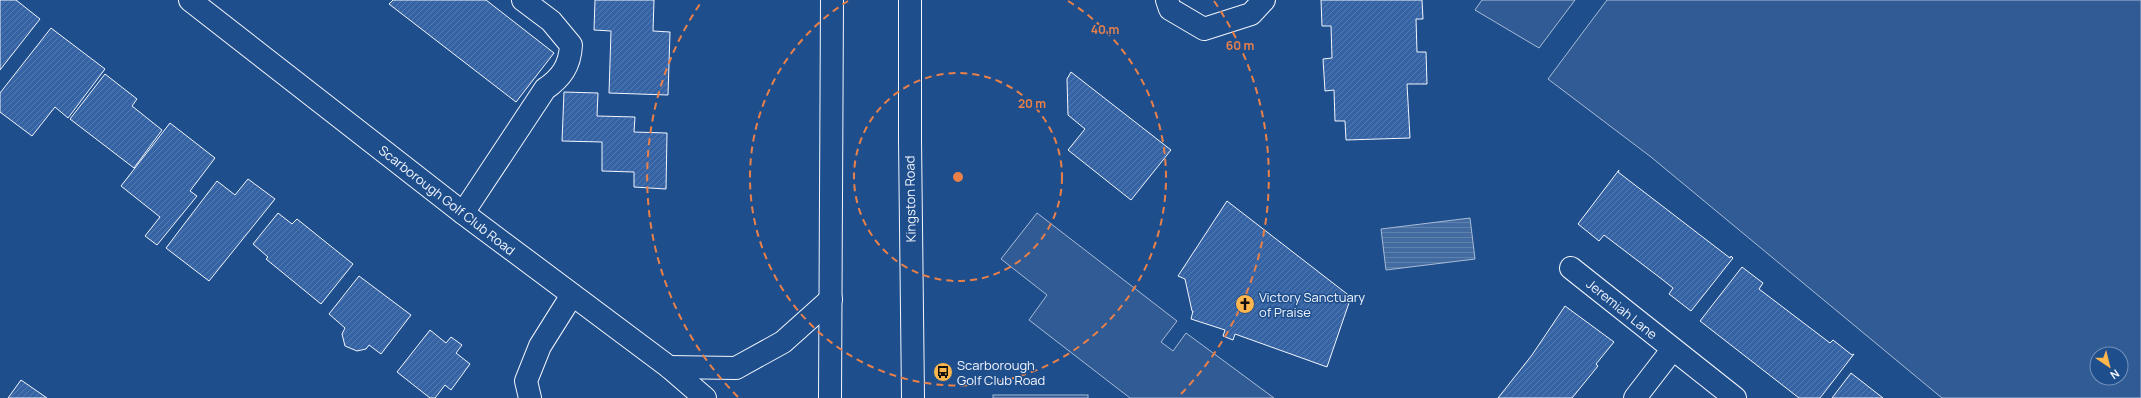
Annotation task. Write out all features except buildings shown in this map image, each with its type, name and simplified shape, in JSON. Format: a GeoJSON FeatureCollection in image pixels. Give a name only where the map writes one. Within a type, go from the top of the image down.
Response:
{"type":"FeatureCollection","features":[{"type":"Feature","properties":{"kind":"main road","name":"Scarborough Golf Club Road"},"geometry":{"type":"LineString","coordinates":[[192,0],[463,213],[669,367],[705,398]]}},
{"type":"Feature","properties":{"kind":"main road"},"geometry":{"type":"LineString","coordinates":[[463,213],[545,89],[558,79],[568,61],[571,45],[550,21],[523,0]]}},
{"type":"Feature","properties":{"kind":"main road"},"geometry":{"type":"LineString","coordinates":[[830,398],[832,0]]}},
{"type":"Feature","properties":{"kind":"main road","name":"Kingston Road"},"geometry":{"type":"LineString","coordinates":[[910,0],[913,398]]}},
{"type":"Feature","properties":{"kind":"main road"},"geometry":{"type":"LineString","coordinates":[[1167,0],[1170,9],[1204,29],[1252,14],[1264,0]]}},
{"type":"Feature","properties":{"kind":"main road","name":"Jeremiah Lane"},"geometry":{"type":"LineString","coordinates":[[1571,268],[1672,350],[1735,398]]}},
{"type":"Feature","properties":{"kind":"main road"},"geometry":{"type":"LineString","coordinates":[[530,398],[526,381],[540,346],[572,295]]}},
{"type":"Feature","properties":{"kind":"main road"},"geometry":{"type":"LineString","coordinates":[[669,367],[736,368],[784,342],[831,299]]}},
{"type":"Feature","properties":{"kind":"main road"},"geometry":{"type":"LineString","coordinates":[[1635,398],[1672,350]]}},
{"type":"Feature","properties":{"kind":"shaded area"},"geometry":{"type":"Polygon","coordinates":[[[1482,0],[1575,0],[1539,48],[1475,10],[1482,0]]]}},
{"type":"Feature","properties":{"kind":"shaded area"},"geometry":{"type":"Polygon","coordinates":[[[1607,0],[2141,0],[2141,398],[1942,398],[1651,157],[1548,79],[1607,0]]]}},
{"type":"Feature","properties":{"kind":"shaded area"},"geometry":{"type":"Polygon","coordinates":[[[1037,213],[1177,321],[1161,342],[1173,351],[1186,333],[1274,398],[1130,398],[1029,320],[1047,295],[1001,259],[1037,213]]]}},
{"type":"Feature","properties":{"kind":"shaded area"},"geometry":{"type":"Polygon","coordinates":[[[1470,218],[1475,259],[1386,270],[1381,229],[1470,218]]]}},
{"type":"Feature","properties":{"kind":"shaded area"},"geometry":{"type":"Polygon","coordinates":[[[993,395],[1088,395],[1088,398],[993,398],[993,395]]]}},
{"type":"Feature","properties":{"kind":"place","name":"Victory Sanctuary of Praise"},"geometry":{"type":"Point","coordinates":[1245,304]}},
{"type":"Feature","properties":{"kind":"place","name":"Scarborough Golf Club Road"},"geometry":{"type":"Point","coordinates":[943,372]}}]}
